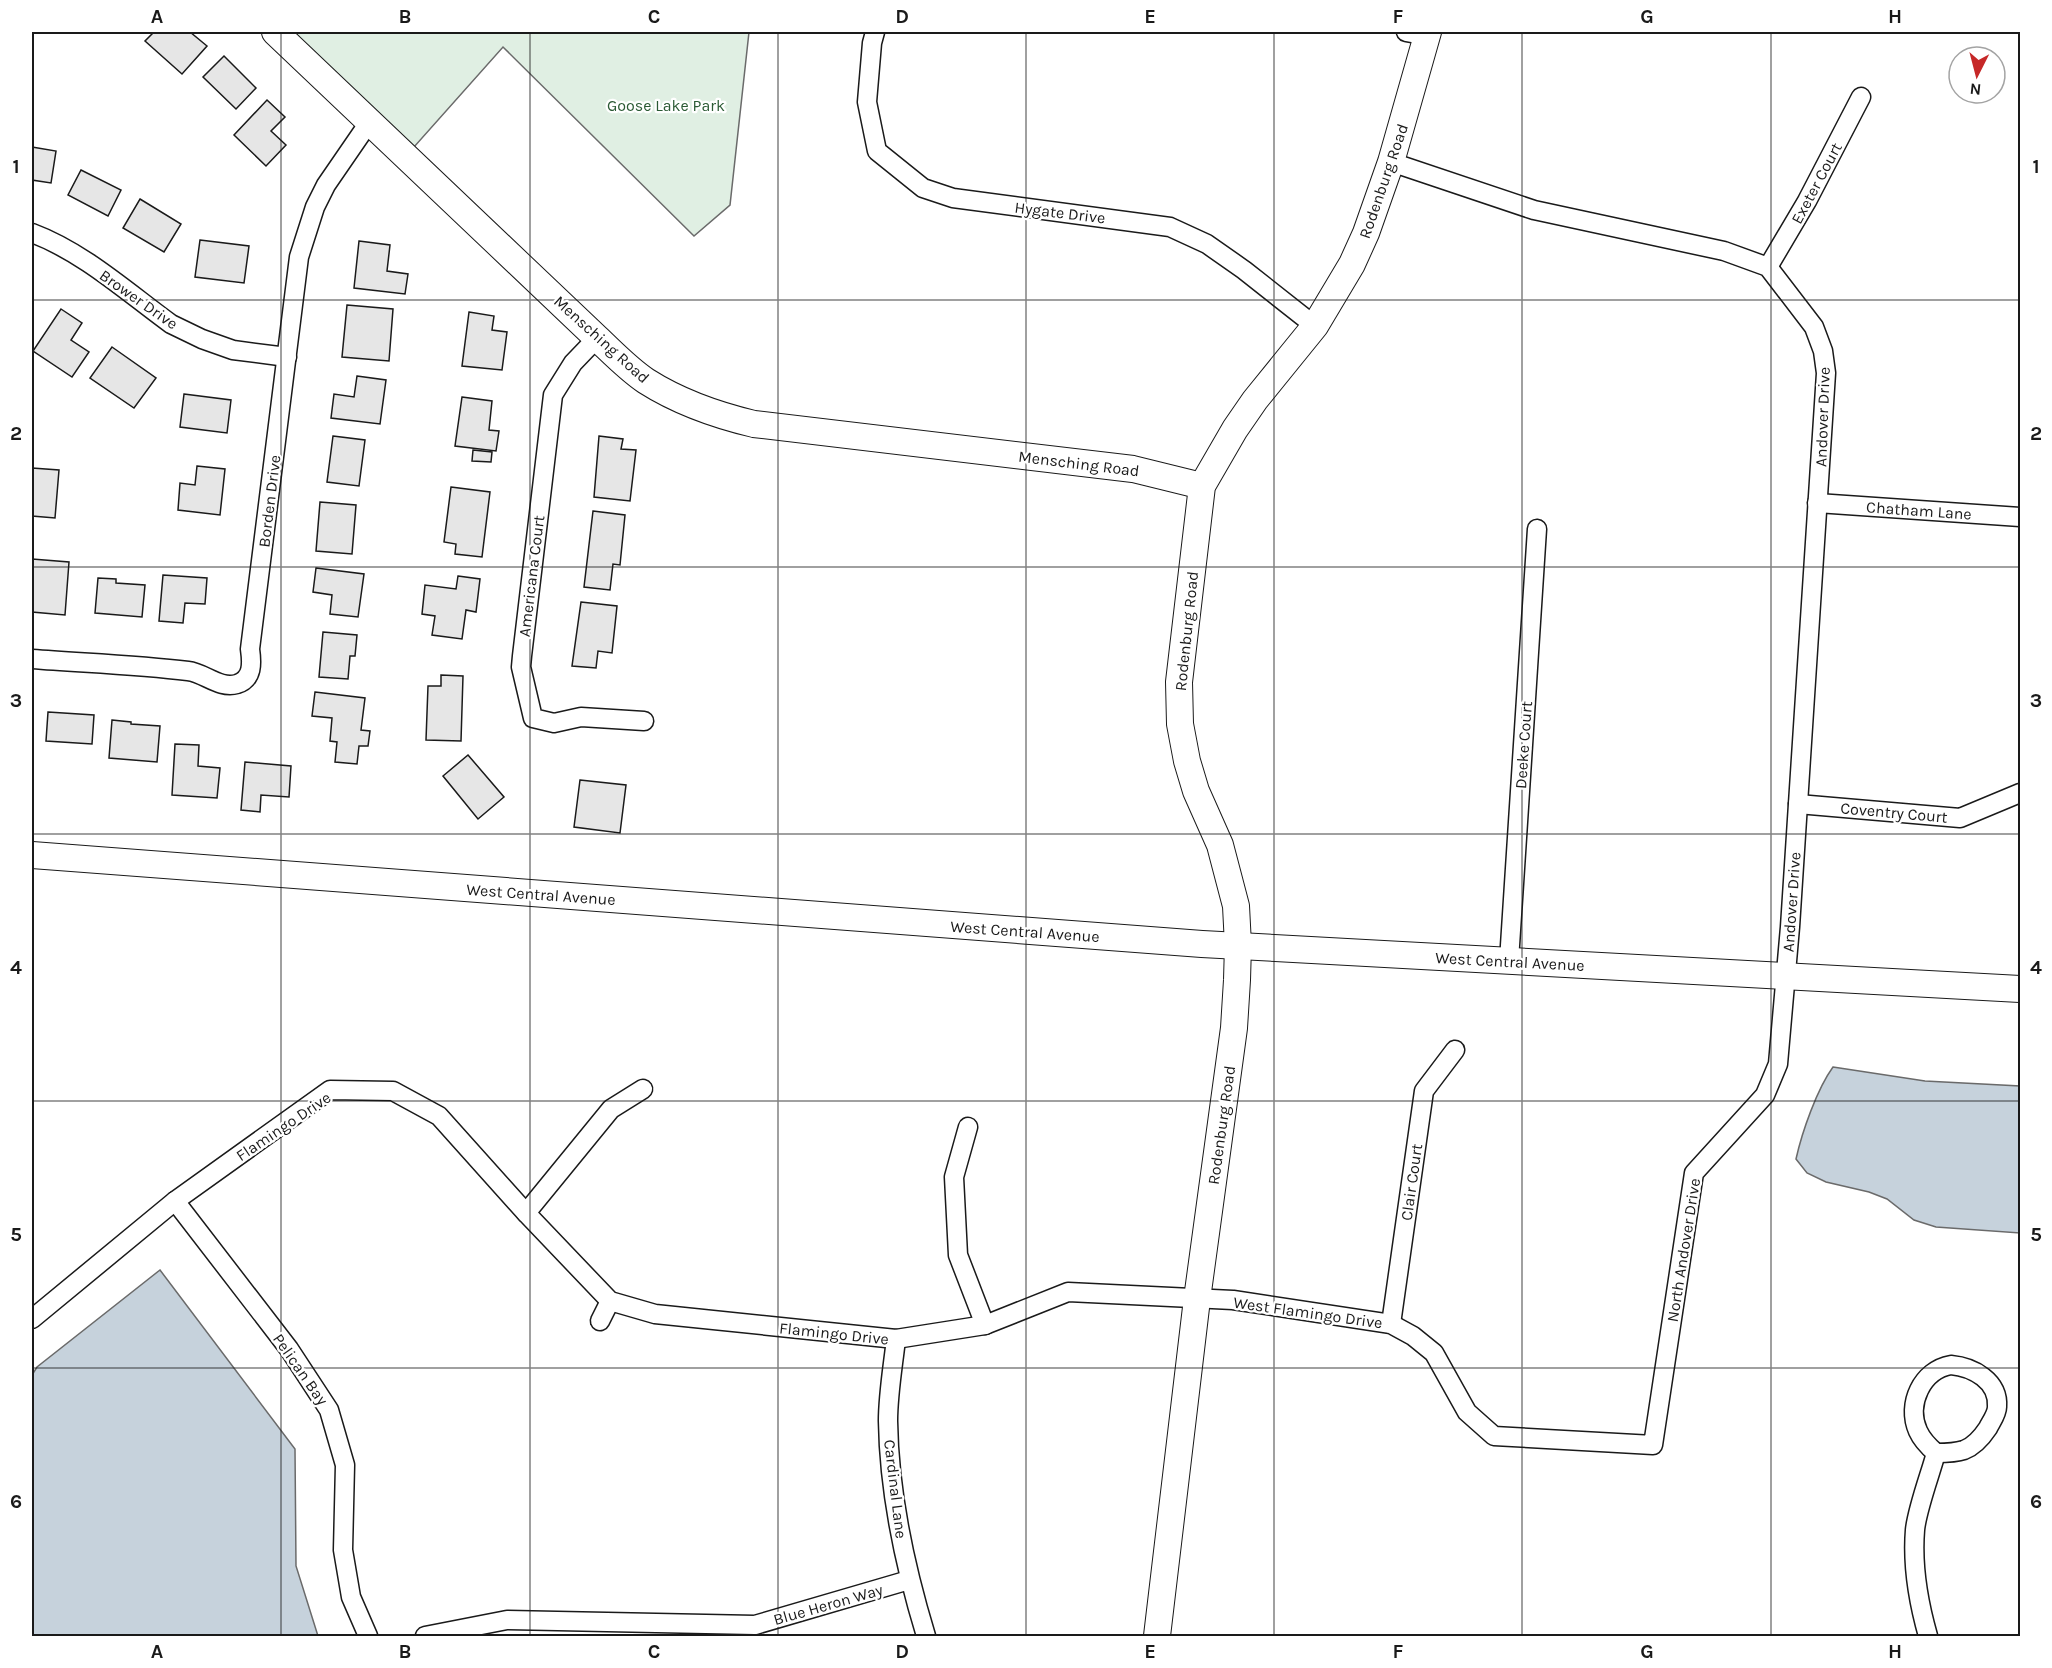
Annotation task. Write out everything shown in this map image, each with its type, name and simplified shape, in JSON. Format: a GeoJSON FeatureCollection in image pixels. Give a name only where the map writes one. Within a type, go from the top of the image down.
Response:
{"type":"FeatureCollection","features":[{"type":"Feature","properties":{"kind":"street","name":"Mensching Road"},"geometry":{"type":"LineString","coordinates":[[275,32],[597,338],[645,380],[713,414],[754,424],[1133,469],[1202,486]]}},
{"type":"Feature","properties":{"kind":"street","name":"Hygate Drive"},"geometry":{"type":"LineString","coordinates":[[875,32],[869,63],[867,102],[877,151],[923,188],[953,198],[1170,227],[1207,244],[1315,326]]}},
{"type":"Feature","properties":{"kind":"street","name":"Rodenburg Road"},"geometry":{"type":"LineString","coordinates":[[1157,1636],[1197,1299],[1234,1028],[1238,945],[1236,906],[1223,855],[1186,761],[1180,724],[1179,682],[1202,486],[1235,429],[1255,400],[1315,326],[1352,264],[1366,233],[1391,162],[1421,33]]}},
{"type":"Feature","properties":{"kind":"street","name":"Exeter Court"},"geometry":{"type":"LineString","coordinates":[[1768,267],[1807,201],[1861,97]]}},
{"type":"Feature","properties":{"kind":"street","name":"Borden Drive"},"geometry":{"type":"LineString","coordinates":[[32,659],[192,671],[224,684],[235,684],[250,674],[252,662],[250,650],[299,257],[315,207],[326,185],[370,121]]}},
{"type":"Feature","properties":{"kind":"street"},"geometry":{"type":"LineString","coordinates":[[1391,162],[1534,210],[1724,251],[1768,267]]}},
{"type":"Feature","properties":{"kind":"street","name":"Brower Drive"},"geometry":{"type":"LineString","coordinates":[[32,233],[71,251],[171,324],[186,332],[233,350],[287,357]]}},
{"type":"Feature","properties":{"kind":"street","name":"Andover Drive"},"geometry":{"type":"LineString","coordinates":[[1768,267],[1814,327],[1823,351],[1826,373],[1785,976]]}},
{"type":"Feature","properties":{"kind":"street","name":"Americana Court"},"geometry":{"type":"LineString","coordinates":[[597,338],[573,363],[553,395],[522,667],[533,718],[554,723],[581,717],[644,721]]}},
{"type":"Feature","properties":{"kind":"street","name":"Chatham Lane"},"geometry":{"type":"LineString","coordinates":[[1817,503],[2020,517]]}},
{"type":"Feature","properties":{"kind":"street","name":"Deeke Court"},"geometry":{"type":"LineString","coordinates":[[1509,961],[1537,529]]}},
{"type":"Feature","properties":{"kind":"street","name":"Coventry Court"},"geometry":{"type":"LineString","coordinates":[[1798,804],[1960,818],[2020,793]]}},
{"type":"Feature","properties":{"kind":"street","name":"West Central Avenue"},"geometry":{"type":"LineString","coordinates":[[32,855],[1178,942],[2020,989]]}},
{"type":"Feature","properties":{"kind":"street","name":"North Andover Drive"},"geometry":{"type":"LineString","coordinates":[[1653,1445],[1694,1173],[1771,1086],[1778,1064],[1785,976]]}},
{"type":"Feature","properties":{"kind":"street","name":"Clair Court"},"geometry":{"type":"LineString","coordinates":[[1391,1324],[1424,1091],[1455,1050]]}},
{"type":"Feature","properties":{"kind":"street"},"geometry":{"type":"LineString","coordinates":[[526,1213],[611,1109],[643,1089]]}},
{"type":"Feature","properties":{"kind":"street","name":"Flamingo Drive"},"geometry":{"type":"LineString","coordinates":[[32,1319],[175,1201],[330,1090],[393,1091],[439,1116],[526,1213],[610,1301],[655,1314],[896,1339],[985,1325],[1068,1292],[1197,1299]]}},
{"type":"Feature","properties":{"kind":"street"},"geometry":{"type":"LineString","coordinates":[[968,1127],[954,1176],[958,1255],[985,1325]]}},
{"type":"Feature","properties":{"kind":"street","name":"Pelican Bay"},"geometry":{"type":"LineString","coordinates":[[175,1201],[289,1349],[329,1410],[345,1465],[343,1550],[351,1597],[368,1636]]}},
{"type":"Feature","properties":{"kind":"street","name":"West Flamingo Drive"},"geometry":{"type":"LineString","coordinates":[[1197,1299],[1233,1300],[1391,1324],[1413,1336],[1434,1353],[1467,1412],[1494,1436],[1653,1445]]}},
{"type":"Feature","properties":{"kind":"street"},"geometry":{"type":"LineString","coordinates":[[600,1321],[610,1301]]}},
{"type":"Feature","properties":{"kind":"street","name":"Cardinal Lane"},"geometry":{"type":"LineString","coordinates":[[896,1339],[888,1419],[890,1468],[909,1580],[926,1636]]}},
{"type":"Feature","properties":{"kind":"street"},"geometry":{"type":"LineString","coordinates":[[1966,1366],[1978,1372],[1989,1382],[1995,1394],[1997,1408],[1992,1421],[1976,1444],[1965,1450],[1936,1453],[1924,1442],[1918,1431],[1914,1411],[1920,1387],[1939,1367],[1966,1366]]}},
{"type":"Feature","properties":{"kind":"street"},"geometry":{"type":"LineString","coordinates":[[1928,1636],[1920,1608],[1914,1572],[1915,1528],[1936,1453]]}},
{"type":"Feature","properties":{"kind":"street","name":"Blue Heron Way"},"geometry":{"type":"LineString","coordinates":[[424,1636],[507,1620],[755,1625],[909,1580]]}},
{"type":"Feature","properties":{"kind":"green space","name":"Goose Lake Park"},"geometry":{"type":"Polygon","coordinates":[[[275,32],[749,32],[730,205],[694,236],[503,47],[406,156],[275,32]]]}},
{"type":"Feature","properties":{"kind":"shaded area"},"geometry":{"type":"Polygon","coordinates":[[[1833,1067],[1925,1081],[2020,1086],[2020,1233],[1936,1227],[1914,1220],[1887,1199],[1869,1192],[1826,1182],[1807,1173],[1796,1159],[1811,1111],[1833,1067]]]}},
{"type":"Feature","properties":{"kind":"shaded area"},"geometry":{"type":"Polygon","coordinates":[[[160,1270],[295,1449],[296,1566],[318,1636],[32,1636],[32,1375],[37,1367],[160,1270]]]}},
{"type":"Feature","properties":{"kind":"building"},"geometry":{"type":"Polygon","coordinates":[[[154,32],[190,32],[207,46],[182,74],[145,41],[154,32]]]}},
{"type":"Feature","properties":{"kind":"building"},"geometry":{"type":"Polygon","coordinates":[[[224,56],[256,88],[236,109],[203,77],[224,56]]]}},
{"type":"Feature","properties":{"kind":"building"},"geometry":{"type":"Polygon","coordinates":[[[267,100],[285,117],[271,131],[286,145],[266,166],[234,135],[267,100]]]}},
{"type":"Feature","properties":{"kind":"building"},"geometry":{"type":"Polygon","coordinates":[[[32,147],[56,151],[51,183],[32,180],[32,147]]]}},
{"type":"Feature","properties":{"kind":"building"},"geometry":{"type":"Polygon","coordinates":[[[81,170],[121,190],[108,216],[68,195],[81,170]]]}},
{"type":"Feature","properties":{"kind":"building"},"geometry":{"type":"Polygon","coordinates":[[[140,199],[181,224],[164,252],[123,228],[140,199]]]}},
{"type":"Feature","properties":{"kind":"building"},"geometry":{"type":"Polygon","coordinates":[[[200,240],[249,246],[244,283],[195,277],[200,240]]]}},
{"type":"Feature","properties":{"kind":"building"},"geometry":{"type":"Polygon","coordinates":[[[359,241],[390,245],[387,271],[408,274],[405,294],[354,288],[359,241]]]}},
{"type":"Feature","properties":{"kind":"building"},"geometry":{"type":"Polygon","coordinates":[[[347,305],[393,309],[389,361],[342,357],[347,305]]]}},
{"type":"Feature","properties":{"kind":"building"},"geometry":{"type":"Polygon","coordinates":[[[61,309],[82,323],[71,340],[89,352],[72,377],[33,351],[61,309]]]}},
{"type":"Feature","properties":{"kind":"building"},"geometry":{"type":"Polygon","coordinates":[[[469,312],[494,316],[492,330],[507,332],[502,370],[462,366],[469,312]]]}},
{"type":"Feature","properties":{"kind":"building"},"geometry":{"type":"Polygon","coordinates":[[[112,347],[156,378],[134,408],[90,378],[112,347]]]}},
{"type":"Feature","properties":{"kind":"building"},"geometry":{"type":"Polygon","coordinates":[[[357,376],[386,380],[380,424],[331,418],[334,394],[354,397],[357,376]]]}},
{"type":"Feature","properties":{"kind":"building"},"geometry":{"type":"Polygon","coordinates":[[[184,394],[231,400],[227,433],[180,427],[184,394]]]}},
{"type":"Feature","properties":{"kind":"building"},"geometry":{"type":"Polygon","coordinates":[[[462,397],[492,401],[489,430],[499,431],[496,451],[455,446],[462,397]]]}},
{"type":"Feature","properties":{"kind":"building"},"geometry":{"type":"Polygon","coordinates":[[[333,436],[365,440],[359,486],[327,482],[333,436]]]}},
{"type":"Feature","properties":{"kind":"building"},"geometry":{"type":"Polygon","coordinates":[[[599,436],[623,439],[621,449],[636,450],[630,501],[594,497],[599,436]]]}},
{"type":"Feature","properties":{"kind":"building"},"geometry":{"type":"Polygon","coordinates":[[[473,450],[492,452],[491,462],[472,461],[473,450]]]}},
{"type":"Feature","properties":{"kind":"building"},"geometry":{"type":"Polygon","coordinates":[[[197,466],[225,469],[220,515],[178,510],[180,483],[195,485],[197,466]]]}},
{"type":"Feature","properties":{"kind":"building"},"geometry":{"type":"Polygon","coordinates":[[[32,468],[59,470],[55,518],[32,516],[32,468]]]}},
{"type":"Feature","properties":{"kind":"building"},"geometry":{"type":"Polygon","coordinates":[[[451,487],[490,492],[482,557],[455,554],[456,544],[444,542],[451,487]]]}},
{"type":"Feature","properties":{"kind":"building"},"geometry":{"type":"Polygon","coordinates":[[[320,502],[356,505],[352,554],[316,551],[320,502]]]}},
{"type":"Feature","properties":{"kind":"building"},"geometry":{"type":"Polygon","coordinates":[[[593,511],[625,515],[620,565],[613,564],[610,590],[584,587],[593,511]]]}},
{"type":"Feature","properties":{"kind":"building"},"geometry":{"type":"Polygon","coordinates":[[[32,559],[69,562],[65,615],[32,612],[32,559]]]}},
{"type":"Feature","properties":{"kind":"building"},"geometry":{"type":"Polygon","coordinates":[[[316,568],[364,574],[358,617],[330,614],[332,595],[313,592],[316,568]]]}},
{"type":"Feature","properties":{"kind":"building"},"geometry":{"type":"Polygon","coordinates":[[[163,575],[207,578],[205,604],[185,603],[183,623],[159,621],[163,575]]]}},
{"type":"Feature","properties":{"kind":"building"},"geometry":{"type":"Polygon","coordinates":[[[458,576],[480,579],[476,612],[466,610],[462,639],[432,635],[435,616],[422,614],[425,585],[456,589],[458,576]]]}},
{"type":"Feature","properties":{"kind":"building"},"geometry":{"type":"Polygon","coordinates":[[[98,578],[116,579],[116,583],[145,585],[142,617],[95,613],[98,578]]]}},
{"type":"Feature","properties":{"kind":"building"},"geometry":{"type":"Polygon","coordinates":[[[581,602],[617,606],[612,653],[598,651],[596,668],[572,666],[581,602]]]}},
{"type":"Feature","properties":{"kind":"building"},"geometry":{"type":"Polygon","coordinates":[[[323,632],[357,635],[355,656],[350,656],[348,679],[319,677],[323,632]]]}},
{"type":"Feature","properties":{"kind":"building"},"geometry":{"type":"Polygon","coordinates":[[[441,675],[463,676],[461,741],[426,740],[428,686],[441,686],[441,675]]]}},
{"type":"Feature","properties":{"kind":"building"},"geometry":{"type":"Polygon","coordinates":[[[315,692],[365,698],[361,730],[370,731],[368,746],[359,746],[357,764],[335,762],[337,742],[330,741],[332,718],[312,716],[315,692]]]}},
{"type":"Feature","properties":{"kind":"building"},"geometry":{"type":"Polygon","coordinates":[[[48,712],[94,715],[92,744],[46,741],[48,712]]]}},
{"type":"Feature","properties":{"kind":"building"},"geometry":{"type":"Polygon","coordinates":[[[112,720],[160,726],[157,762],[109,758],[112,720]]]}},
{"type":"Feature","properties":{"kind":"building"},"geometry":{"type":"Polygon","coordinates":[[[175,744],[199,745],[198,766],[220,768],[217,798],[172,795],[175,744]]]}},
{"type":"Feature","properties":{"kind":"building"},"geometry":{"type":"Polygon","coordinates":[[[468,755],[504,797],[478,819],[443,776],[468,755]]]}},
{"type":"Feature","properties":{"kind":"building"},"geometry":{"type":"Polygon","coordinates":[[[245,762],[291,766],[289,797],[261,795],[260,812],[241,810],[245,762]]]}},
{"type":"Feature","properties":{"kind":"building"},"geometry":{"type":"Polygon","coordinates":[[[580,780],[626,785],[620,833],[574,827],[580,780]]]}}]}
